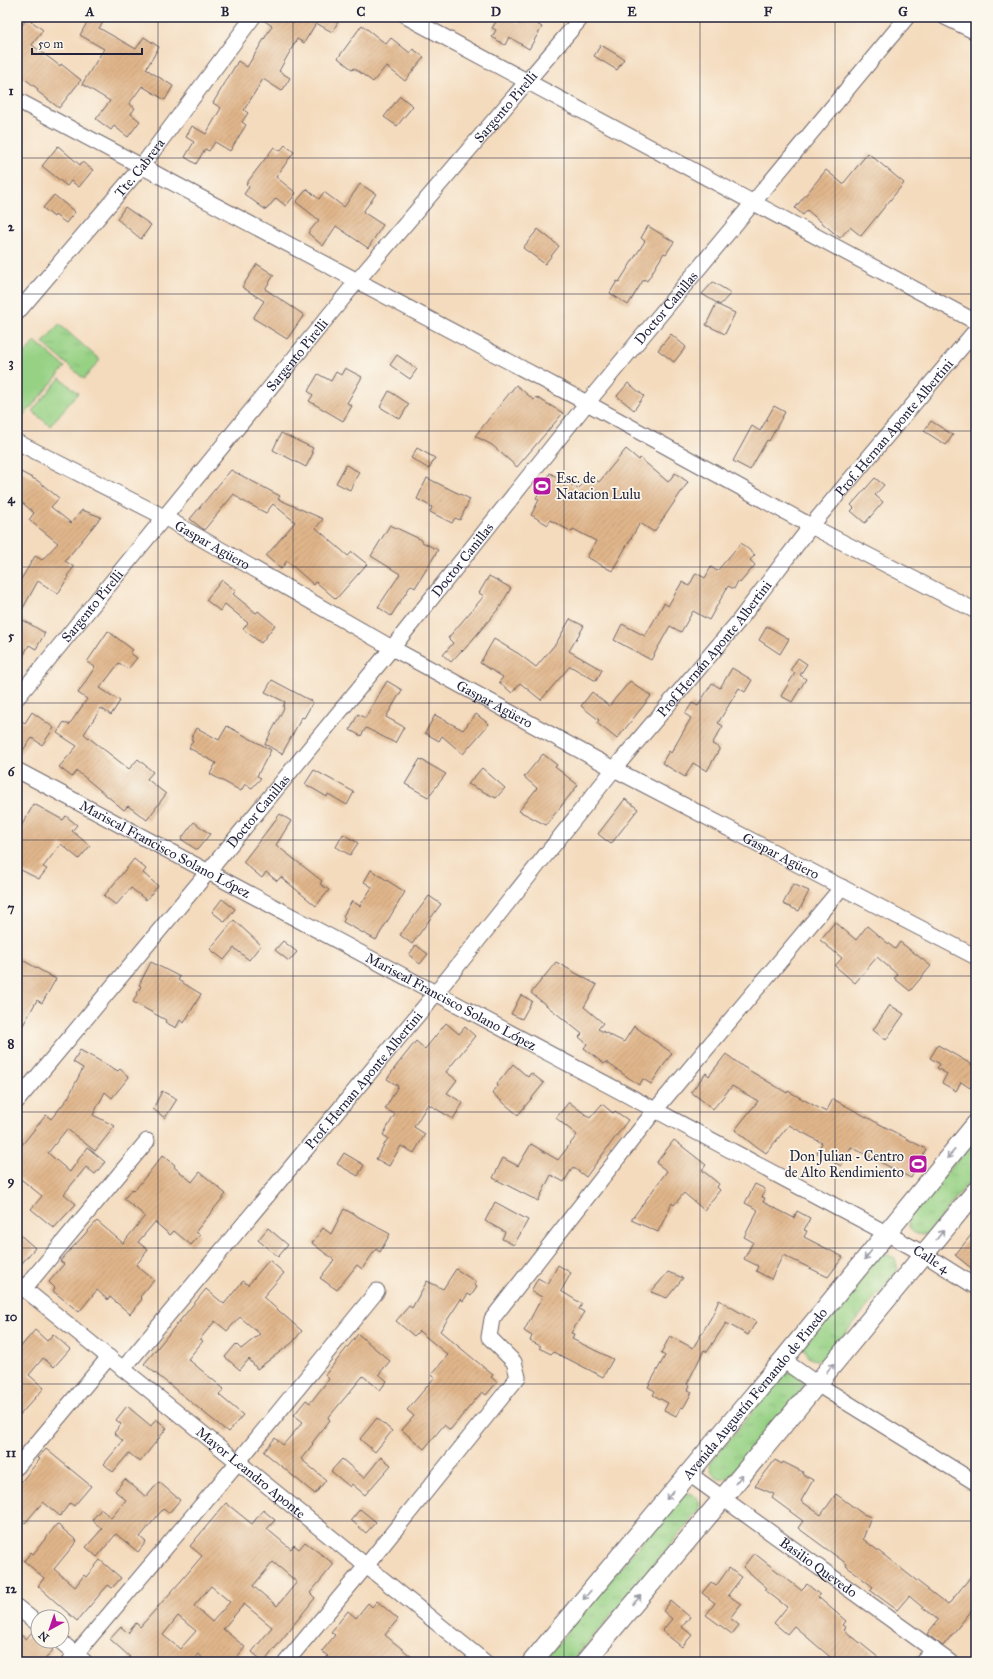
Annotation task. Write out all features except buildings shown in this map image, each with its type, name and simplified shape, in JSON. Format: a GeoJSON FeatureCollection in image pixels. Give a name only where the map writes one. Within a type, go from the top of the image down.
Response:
{"type":"FeatureCollection","features":[{"type":"Feature","properties":{"kind":"street","name":"Tte. Cabrera"},"geometry":{"type":"LineString","coordinates":[[17,313],[141,167],[254,17]]}},
{"type":"Feature","properties":{"kind":"street"},"geometry":{"type":"LineString","coordinates":[[407,17],[976,322]]}},
{"type":"Feature","properties":{"kind":"street","name":"Sargento Pirelli"},"geometry":{"type":"LineString","coordinates":[[17,698],[357,281],[582,17]]}},
{"type":"Feature","properties":{"kind":"street","name":"Doctor Canillas"},"geometry":{"type":"LineString","coordinates":[[17,1101],[392,648],[587,403],[907,17]]}},
{"type":"Feature","properties":{"kind":"street"},"geometry":{"type":"LineString","coordinates":[[945,17],[976,32]]}},
{"type":"Feature","properties":{"kind":"street"},"geometry":{"type":"LineString","coordinates":[[17,100],[587,403],[811,526],[976,611]]}},
{"type":"Feature","properties":{"kind":"street","name":"Prof. Hernan Aponte Albertini"},"geometry":{"type":"LineString","coordinates":[[811,526],[976,330]]}},
{"type":"Feature","properties":{"kind":"street","name":"Gaspar Agüero"},"geometry":{"type":"LineString","coordinates":[[17,442],[164,517],[392,648],[614,769],[976,957]]}},
{"type":"Feature","properties":{"kind":"street","name":"Prof Hernán Aponte Albertini"},"geometry":{"type":"LineString","coordinates":[[614,769],[738,622],[811,526]]}},
{"type":"Feature","properties":{"kind":"street","name":"Prof. Hernan Aponte Albertini"},"geometry":{"type":"LineString","coordinates":[[123,1369],[436,992],[614,769]]}},
{"type":"Feature","properties":{"kind":"street","name":"Mariscal Francisco Solano López"},"geometry":{"type":"LineString","coordinates":[[17,770],[656,1109],[886,1233]]}},
{"type":"Feature","properties":{"kind":"street"},"geometry":{"type":"LineString","coordinates":[[286,1662],[366,1566],[518,1376],[514,1362],[489,1336],[492,1319],[656,1109],[842,887]]}},
{"type":"Feature","properties":{"kind":"street","name":"Avenida Augustín Fernando de Pinedo"},"geometry":{"type":"LineString","coordinates":[[532,1662],[783,1360],[976,1124]]}},
{"type":"Feature","properties":{"kind":"street"},"geometry":{"type":"LineString","coordinates":[[21,1286],[147,1141]]}},
{"type":"Feature","properties":{"kind":"street"},"geometry":{"type":"LineString","coordinates":[[585,1662],[723,1498],[976,1191]]}},
{"type":"Feature","properties":{"kind":"street","name":"Calle 4"},"geometry":{"type":"LineString","coordinates":[[886,1233],[924,1254],[976,1287]]}},
{"type":"Feature","properties":{"kind":"street","name":"Mayor Leandro Aponte"},"geometry":{"type":"LineString","coordinates":[[21,1286],[485,1662]]}},
{"type":"Feature","properties":{"kind":"street"},"geometry":{"type":"LineString","coordinates":[[68,1649],[77,1659],[377,1291]]}},
{"type":"Feature","properties":{"kind":"street"},"geometry":{"type":"LineString","coordinates":[[17,1467],[109,1357]]}},
{"type":"Feature","properties":{"kind":"street"},"geometry":{"type":"LineString","coordinates":[[783,1360],[817,1384],[976,1483]]}},
{"type":"Feature","properties":{"kind":"street","name":"Basilio Quevedo"},"geometry":{"type":"LineString","coordinates":[[688,1473],[950,1662]]}},
{"type":"Feature","properties":{"kind":"street"},"geometry":{"type":"LineString","coordinates":[[17,1607],[30,1618]]}},
{"type":"Feature","properties":{"kind":"street"},"geometry":{"type":"LineString","coordinates":[[922,1662],[933,1649]]}},
{"type":"Feature","properties":{"kind":"green space"},"geometry":{"type":"Polygon","coordinates":[[[59,324],[100,360],[84,379],[43,343],[59,324]]]}},
{"type":"Feature","properties":{"kind":"green space"},"geometry":{"type":"Polygon","coordinates":[[[35,341],[65,367],[22,418],[17,414],[17,363],[35,341]]]}},
{"type":"Feature","properties":{"kind":"green space"},"geometry":{"type":"Polygon","coordinates":[[[60,378],[78,393],[50,426],[32,411],[60,378]]]}},
{"type":"Feature","properties":{"kind":"green space"},"geometry":{"type":"Polygon","coordinates":[[[976,1138],[976,1174],[926,1235],[913,1232],[907,1220],[976,1138]]]}},
{"type":"Feature","properties":{"kind":"green space"},"geometry":{"type":"Polygon","coordinates":[[[886,1254],[895,1258],[898,1270],[823,1360],[815,1360],[810,1358],[806,1353],[804,1346],[880,1255],[886,1254]]]}},
{"type":"Feature","properties":{"kind":"green space"},"geometry":{"type":"Polygon","coordinates":[[[791,1372],[803,1381],[803,1388],[728,1478],[720,1478],[715,1476],[709,1464],[785,1373],[791,1372]]]}},
{"type":"Feature","properties":{"kind":"green space"},"geometry":{"type":"Polygon","coordinates":[[[688,1493],[697,1498],[700,1509],[572,1662],[542,1662],[682,1494],[688,1493]]]}},
{"type":"Feature","properties":{"kind":"place","name":"Esc. de Natacion Lulu"},"geometry":{"type":"Point","coordinates":[542,486]}},
{"type":"Feature","properties":{"kind":"place","name":"Don Julian - Centro de Alto Rendimiento"},"geometry":{"type":"Point","coordinates":[918,1164]}}]}
